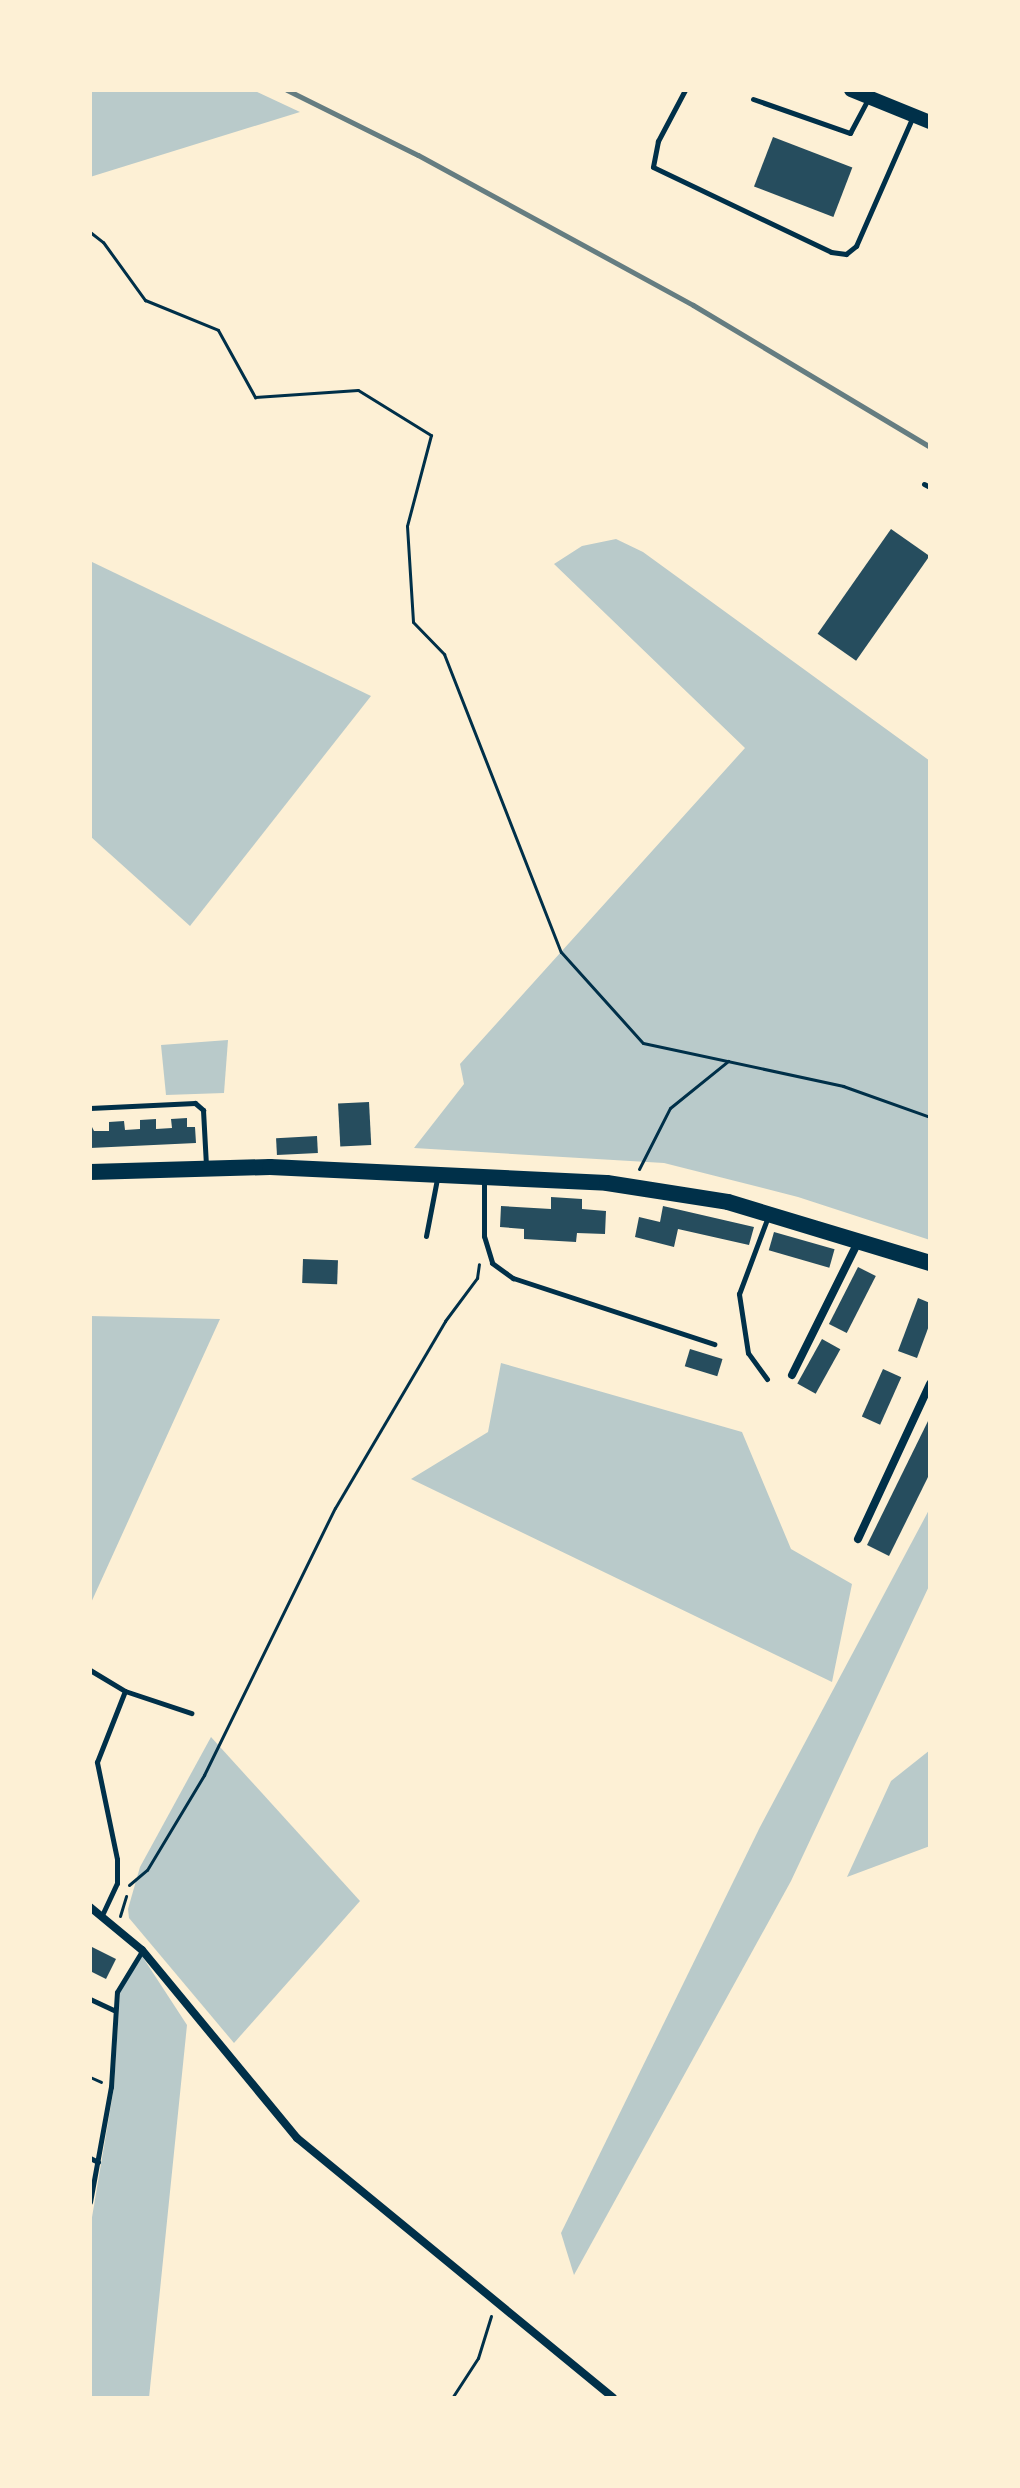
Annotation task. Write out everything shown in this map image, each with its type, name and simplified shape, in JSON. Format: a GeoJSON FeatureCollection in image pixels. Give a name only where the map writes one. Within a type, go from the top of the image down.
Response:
{"type":"FeatureCollection","features":[{"type":"Feature","properties":{"kind":"main road"},"geometry":{"type":"LineString","coordinates":[[90,1172],[206,1168],[437,1174],[631,1187],[769,1214],[930,1263]]}},
{"type":"Feature","properties":{"kind":"street"},"geometry":{"type":"LineString","coordinates":[[851,90],[930,122]]}},
{"type":"Feature","properties":{"kind":"street"},"geometry":{"type":"LineString","coordinates":[[792,1375],[859,1239]]}},
{"type":"Feature","properties":{"kind":"street"},"geometry":{"type":"LineString","coordinates":[[858,1539],[930,1384]]}},
{"type":"Feature","properties":{"kind":"street"},"geometry":{"type":"LineString","coordinates":[[90,1907],[103,1913],[142,1950],[297,2138],[613,2398]]}},
{"type":"Feature","properties":{"kind":"lane"},"geometry":{"type":"LineString","coordinates":[[685,90],[658,141],[653,167],[831,252],[846,254],[856,246],[914,115]]}},
{"type":"Feature","properties":{"kind":"lane"},"geometry":{"type":"LineString","coordinates":[[753,99],[850,133],[869,97]]}},
{"type":"Feature","properties":{"kind":"lane"},"geometry":{"type":"LineString","coordinates":[[90,1108],[195,1103],[203,1110],[206,1168]]}},
{"type":"Feature","properties":{"kind":"lane"},"geometry":{"type":"LineString","coordinates":[[426,1236],[437,1174]]}},
{"type":"Feature","properties":{"kind":"lane"},"geometry":{"type":"LineString","coordinates":[[484,1176],[484,1225],[492,1263],[513,1278],[714,1344]]}},
{"type":"Feature","properties":{"kind":"lane"},"geometry":{"type":"LineString","coordinates":[[767,1379],[748,1353],[739,1294],[754,1266],[769,1214]]}},
{"type":"Feature","properties":{"kind":"lane"},"geometry":{"type":"LineString","coordinates":[[90,1670],[125,1691],[191,1713]]}},
{"type":"Feature","properties":{"kind":"lane"},"geometry":{"type":"LineString","coordinates":[[103,1913],[117,1883],[117,1859],[97,1762],[125,1691]]}},
{"type":"Feature","properties":{"kind":"lane"},"geometry":{"type":"LineString","coordinates":[[90,2202],[111,2087],[117,1992],[142,1950]]}},
{"type":"Feature","properties":{"kind":"lane"},"geometry":{"type":"LineString","coordinates":[[90,1999],[114,2010]]}},
{"type":"Feature","properties":{"kind":"lane"},"geometry":{"type":"LineString","coordinates":[[90,2158],[98,2162]]}},
{"type":"Feature","properties":{"kind":"path"},"geometry":{"type":"LineString","coordinates":[[90,232],[103,242],[145,300],[218,330],[255,397],[358,390],[431,435],[407,526],[413,622],[444,654],[561,952],[643,1043],[843,1086],[930,1117]]}},
{"type":"Feature","properties":{"kind":"path"},"geometry":{"type":"LineString","coordinates":[[631,1187],[670,1108],[728,1061]]}},
{"type":"Feature","properties":{"kind":"path"},"geometry":{"type":"LineString","coordinates":[[117,1925],[129,1884],[147,1870],[204,1775],[335,1508],[445,1321],[477,1278],[484,1225]]}},
{"type":"Feature","properties":{"kind":"path"},"geometry":{"type":"LineString","coordinates":[[452,2398],[478,2358],[486,2322],[499,2305]]}},
{"type":"Feature","properties":{"kind":"shaded area"},"geometry":{"type":"Polygon","coordinates":[[[90,90],[253,90],[300,112],[90,177],[90,90]]]}},
{"type":"Feature","properties":{"kind":"shaded area"},"geometry":{"type":"Polygon","coordinates":[[[616,539],[643,552],[930,761],[930,1240],[798,1197],[664,1163],[414,1148],[464,1084],[460,1064],[745,748],[554,564],[582,546],[616,539]]]}},
{"type":"Feature","properties":{"kind":"shaded area"},"geometry":{"type":"Polygon","coordinates":[[[90,561],[371,696],[190,926],[90,836],[90,561]]]}},
{"type":"Feature","properties":{"kind":"shaded area"},"geometry":{"type":"Polygon","coordinates":[[[228,1040],[224,1093],[166,1095],[161,1045],[228,1040]]]}},
{"type":"Feature","properties":{"kind":"shaded area"},"geometry":{"type":"Polygon","coordinates":[[[90,1316],[220,1319],[90,1605],[90,1316]]]}},
{"type":"Feature","properties":{"kind":"shaded area"},"geometry":{"type":"Polygon","coordinates":[[[501,1363],[742,1432],[791,1549],[852,1584],[832,1682],[411,1479],[488,1432],[501,1363]]]}},
{"type":"Feature","properties":{"kind":"shaded area"},"geometry":{"type":"Polygon","coordinates":[[[930,1508],[930,1584],[791,1881],[574,2275],[561,2233],[760,1827],[930,1508]]]}},
{"type":"Feature","properties":{"kind":"shaded area"},"geometry":{"type":"Polygon","coordinates":[[[211,1737],[360,1901],[234,2043],[129,1918],[128,1909],[140,1867],[211,1737]]]}},
{"type":"Feature","properties":{"kind":"shaded area"},"geometry":{"type":"Polygon","coordinates":[[[930,1750],[930,1846],[847,1877],[891,1781],[930,1750]]]}},
{"type":"Feature","properties":{"kind":"shaded area"},"geometry":{"type":"Polygon","coordinates":[[[142,1956],[187,2025],[149,2398],[90,2398],[90,2229],[114,2087],[120,1992],[142,1956]]]}},
{"type":"Feature","properties":{"kind":"building"},"geometry":{"type":"Polygon","coordinates":[[[773,137],[852,167],[833,217],[754,186],[773,137]]]}},
{"type":"Feature","properties":{"kind":"building"},"geometry":{"type":"Polygon","coordinates":[[[891,529],[930,556],[856,661],[818,634],[891,529]]]}},
{"type":"Feature","properties":{"kind":"building"},"geometry":{"type":"Polygon","coordinates":[[[369,1102],[371,1145],[340,1147],[338,1104],[369,1102]]]}},
{"type":"Feature","properties":{"kind":"building"},"geometry":{"type":"Polygon","coordinates":[[[187,1118],[187,1127],[195,1127],[196,1143],[90,1148],[90,1123],[94,1131],[109,1131],[109,1122],[124,1121],[125,1130],[140,1129],[140,1120],[156,1119],[156,1129],[172,1128],[171,1119],[187,1118]]]}},
{"type":"Feature","properties":{"kind":"building"},"geometry":{"type":"Polygon","coordinates":[[[317,1136],[318,1153],[277,1155],[276,1138],[317,1136]]]}},
{"type":"Feature","properties":{"kind":"building"},"geometry":{"type":"Polygon","coordinates":[[[551,1197],[582,1199],[582,1209],[606,1211],[605,1234],[577,1233],[576,1242],[524,1239],[524,1229],[500,1227],[501,1206],[551,1209],[551,1197]]]}},
{"type":"Feature","properties":{"kind":"building"},"geometry":{"type":"Polygon","coordinates":[[[663,1206],[754,1227],[749,1245],[678,1229],[674,1247],[635,1237],[639,1217],[660,1222],[663,1206]]]}},
{"type":"Feature","properties":{"kind":"building"},"geometry":{"type":"Polygon","coordinates":[[[774,1232],[835,1249],[829,1268],[769,1250],[774,1232]]]}},
{"type":"Feature","properties":{"kind":"building"},"geometry":{"type":"Polygon","coordinates":[[[303,1259],[338,1260],[337,1284],[302,1283],[303,1259]]]}},
{"type":"Feature","properties":{"kind":"building"},"geometry":{"type":"Polygon","coordinates":[[[858,1267],[876,1276],[847,1333],[829,1324],[858,1267]]]}},
{"type":"Feature","properties":{"kind":"building"},"geometry":{"type":"Polygon","coordinates":[[[918,1298],[930,1303],[930,1323],[917,1358],[898,1351],[918,1298]]]}},
{"type":"Feature","properties":{"kind":"building"},"geometry":{"type":"Polygon","coordinates":[[[822,1339],[840,1349],[816,1394],[797,1384],[822,1339]]]}},
{"type":"Feature","properties":{"kind":"building"},"geometry":{"type":"Polygon","coordinates":[[[690,1349],[723,1359],[717,1376],[685,1366],[690,1349]]]}},
{"type":"Feature","properties":{"kind":"building"},"geometry":{"type":"Polygon","coordinates":[[[883,1369],[901,1377],[880,1425],[862,1417],[883,1369]]]}},
{"type":"Feature","properties":{"kind":"building"},"geometry":{"type":"Polygon","coordinates":[[[930,1417],[930,1473],[889,1556],[867,1545],[930,1417]]]}},
{"type":"Feature","properties":{"kind":"building"},"geometry":{"type":"Polygon","coordinates":[[[90,1946],[116,1959],[106,1979],[90,1971],[90,1946]]]}},
{"type":"Feature","properties":{"kind":"railway"},"geometry":{"type":"LineString","coordinates":[[287,90],[418,155],[693,305],[930,447]]}}]}
